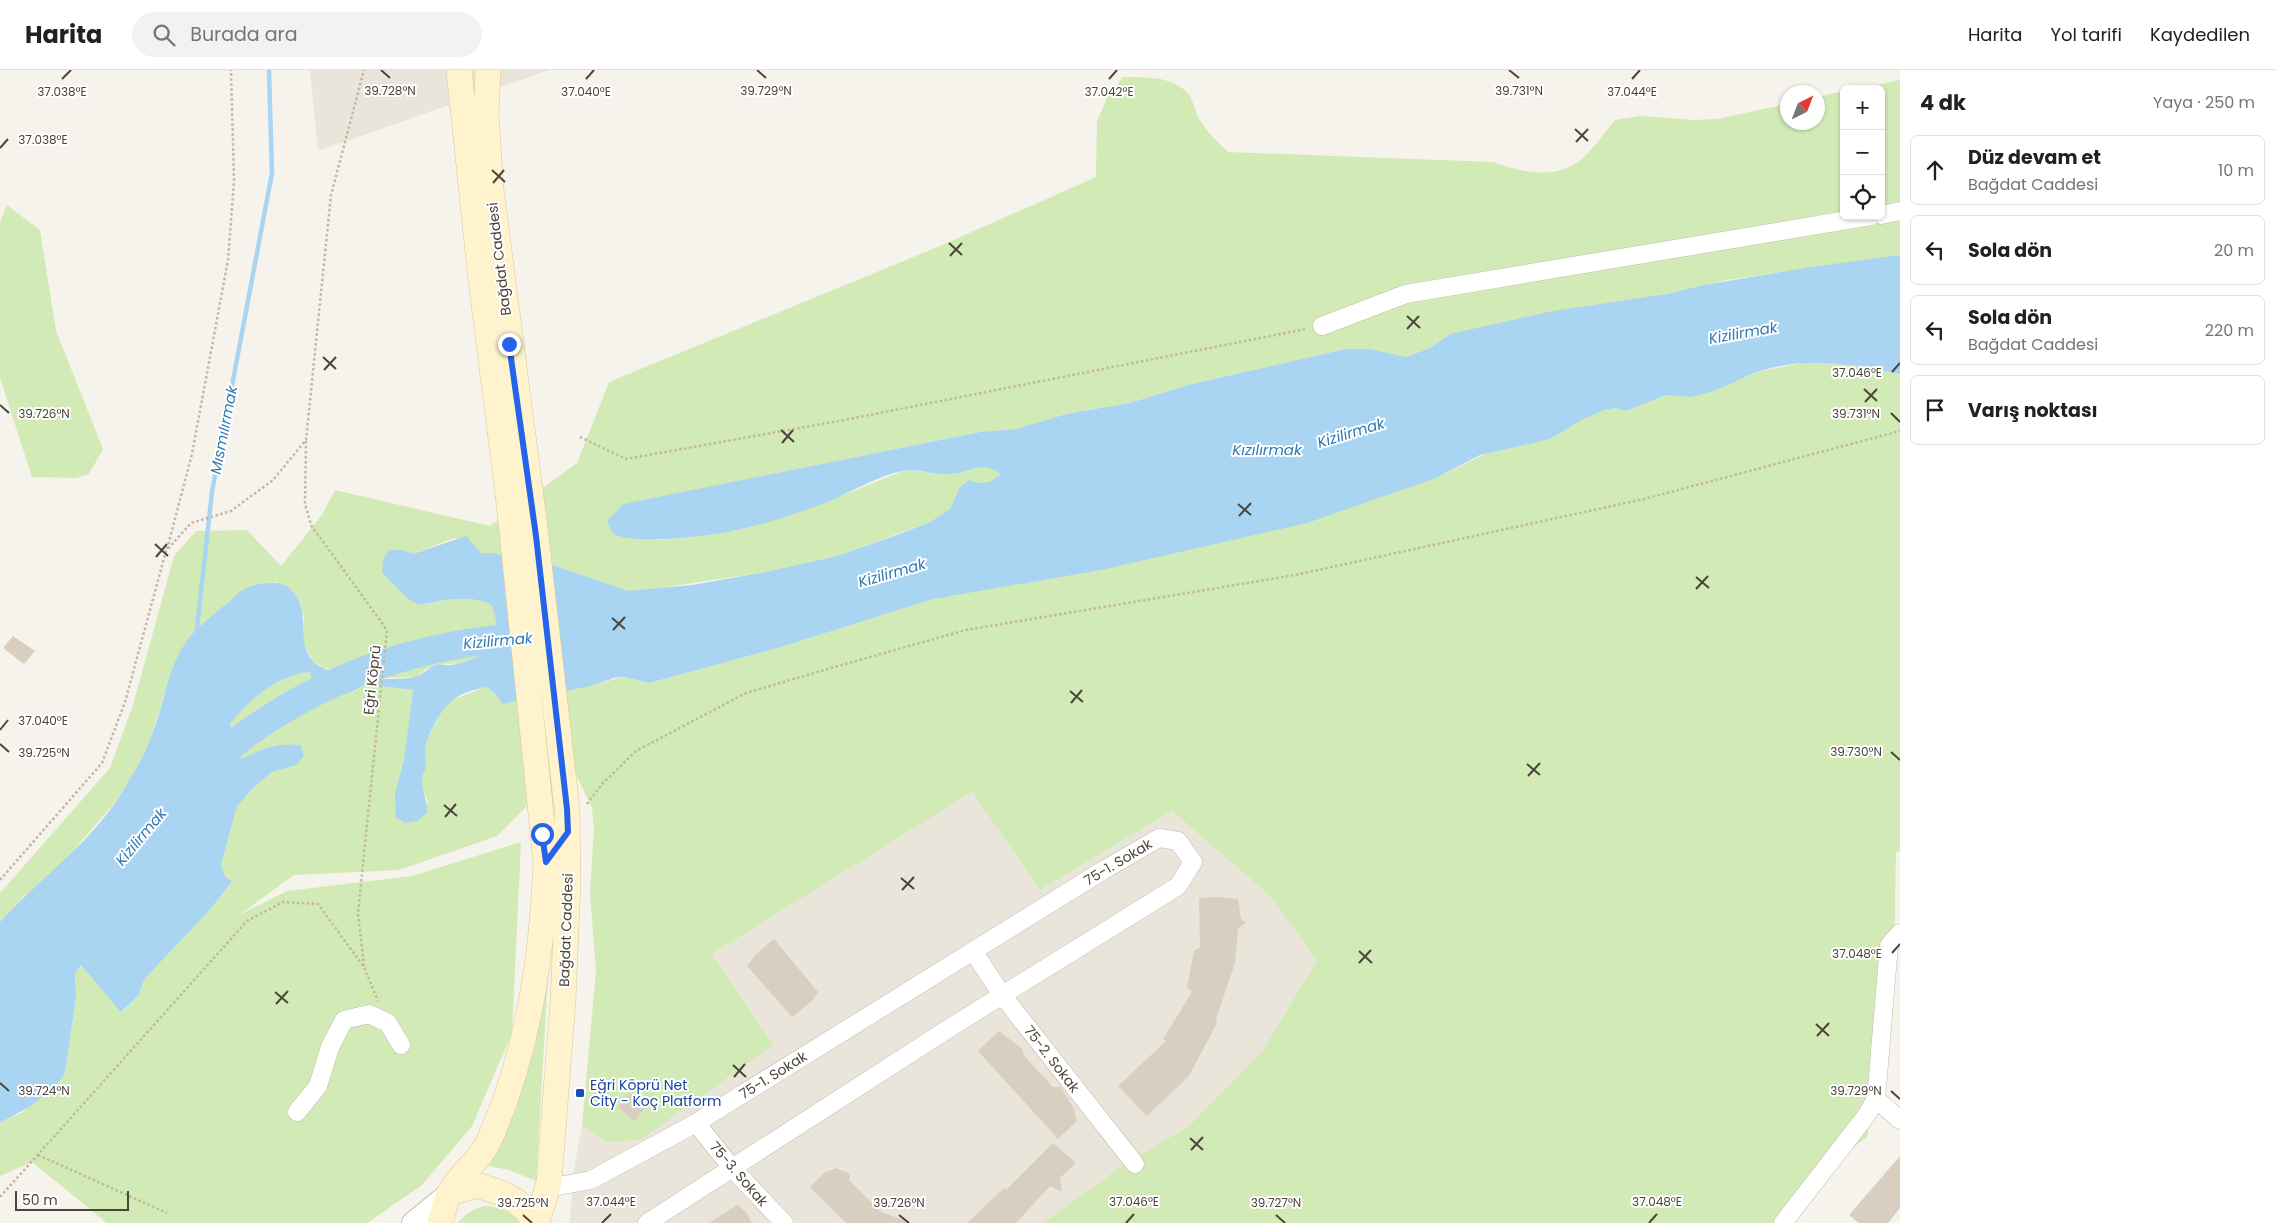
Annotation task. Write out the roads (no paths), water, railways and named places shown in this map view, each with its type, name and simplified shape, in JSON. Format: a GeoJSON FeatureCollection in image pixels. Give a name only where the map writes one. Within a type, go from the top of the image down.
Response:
{"type":"FeatureCollection","features":[{"type":"Feature","properties":{"kind":"main road","name":"Bağdat Caddesi"},"geometry":{"type":"LineString","coordinates":[[440,1223],[450,1193],[487,1145],[508,1093],[529,1020],[543,916],[546,862],[509,503],[480,272],[459,70]]}},
{"type":"Feature","properties":{"kind":"main road","name":"Bağdat Caddesi"},"geometry":{"type":"LineString","coordinates":[[488,70],[486,116],[491,189],[527,474],[576,809],[568,882],[563,1001],[547,1188],[536,1223]]}},
{"type":"Feature","properties":{"kind":"main road"},"geometry":{"type":"LineString","coordinates":[[450,1193],[477,1185],[516,1201],[536,1223]]}},
{"type":"Feature","properties":{"kind":"street"},"geometry":{"type":"LineString","coordinates":[[1885,213],[1900,211]]}},
{"type":"Feature","properties":{"kind":"street"},"geometry":{"type":"LineString","coordinates":[[1322,326],[1406,294],[1847,220]]}},
{"type":"Feature","properties":{"kind":"street","name":"75-1. Sokak"},"geometry":{"type":"LineString","coordinates":[[547,1188],[591,1180],[696,1123],[1159,838],[1178,840],[1193,862],[1178,886],[1002,995],[647,1223]]}},
{"type":"Feature","properties":{"kind":"street"},"geometry":{"type":"LineString","coordinates":[[1783,1223],[1866,1116],[1876,1099],[1889,945],[1900,933]]}},
{"type":"Feature","properties":{"kind":"street","name":"75-2. Sokak"},"geometry":{"type":"LineString","coordinates":[[973,951],[1002,995],[1135,1164]]}},
{"type":"Feature","properties":{"kind":"street"},"geometry":{"type":"LineString","coordinates":[[297,1112],[318,1086],[330,1048],[344,1020],[369,1014],[388,1023],[401,1045]]}},
{"type":"Feature","properties":{"kind":"street"},"geometry":{"type":"LineString","coordinates":[[1876,1099],[1900,1120]]}},
{"type":"Feature","properties":{"kind":"street","name":"75-3. Sokak"},"geometry":{"type":"LineString","coordinates":[[696,1123],[732,1168],[784,1223]]}},
{"type":"Feature","properties":{"kind":"street"},"geometry":{"type":"LineString","coordinates":[[413,1223],[450,1193]]}},
{"type":"Feature","properties":{"kind":"water","name":"Kızılırmak"},"geometry":{"type":"Polygon","coordinates":[[[1900,255],[1900,374],[1830,363],[1778,366],[1760,371],[1703,394],[1691,397],[1666,395],[1627,411],[1616,408],[1604,410],[1582,420],[1550,439],[1480,455],[1436,478],[1307,523],[1101,570],[933,599],[778,648],[649,683],[625,677],[614,678],[590,686],[502,704],[496,694],[486,687],[476,689],[460,695],[448,704],[430,733],[426,746],[426,767],[422,779],[427,813],[417,821],[405,823],[396,818],[395,794],[404,759],[413,690],[365,684],[348,693],[332,695],[319,689],[310,672],[298,674],[276,683],[246,706],[230,724],[242,759],[263,749],[285,745],[301,745],[304,756],[296,765],[272,772],[254,787],[237,806],[221,865],[225,876],[232,882],[208,912],[150,973],[143,982],[139,995],[121,1012],[81,965],[75,974],[76,998],[65,1072],[59,1082],[31,1106],[0,1123],[0,922],[89,835],[115,803],[143,756],[150,740],[172,670],[182,648],[202,625],[242,590],[266,583],[285,585],[289,588],[301,605],[304,642],[307,651],[312,660],[320,666],[345,675],[376,679],[414,677],[437,665],[452,665],[465,662],[485,653],[501,641],[492,605],[465,599],[419,605],[408,599],[382,572],[383,560],[389,550],[402,550],[413,554],[466,536],[481,553],[493,553],[556,566],[628,591],[692,585],[765,572],[837,556],[930,522],[950,509],[960,487],[969,480],[986,483],[1001,474],[981,467],[951,474],[913,470],[902,471],[875,480],[822,504],[778,519],[735,531],[698,536],[656,539],[621,537],[612,532],[607,521],[623,504],[980,432],[1016,429],[1066,414],[1130,403],[1188,385],[1346,349],[1369,349],[1406,357],[1430,348],[1450,334],[1553,311],[1667,294],[1704,285],[1811,267],[1900,255]]]}},
{"type":"Feature","properties":{"kind":"waterway","name":"Mısmılırmak"},"geometry":{"type":"LineString","coordinates":[[196,637],[212,492],[272,173],[269,70]]}},
{"type":"Feature","properties":{"kind":"waterway","name":"Kizilirmak"},"geometry":{"type":"LineString","coordinates":[[207,765],[244,736],[282,711],[321,689],[361,672],[403,658],[446,647],[491,640],[538,636]]}},
{"type":"Feature","properties":{"kind":"place","name":"Eğri Köprü Net City - Koç Platform"},"geometry":{"type":"Point","coordinates":[580,1093]}}]}
